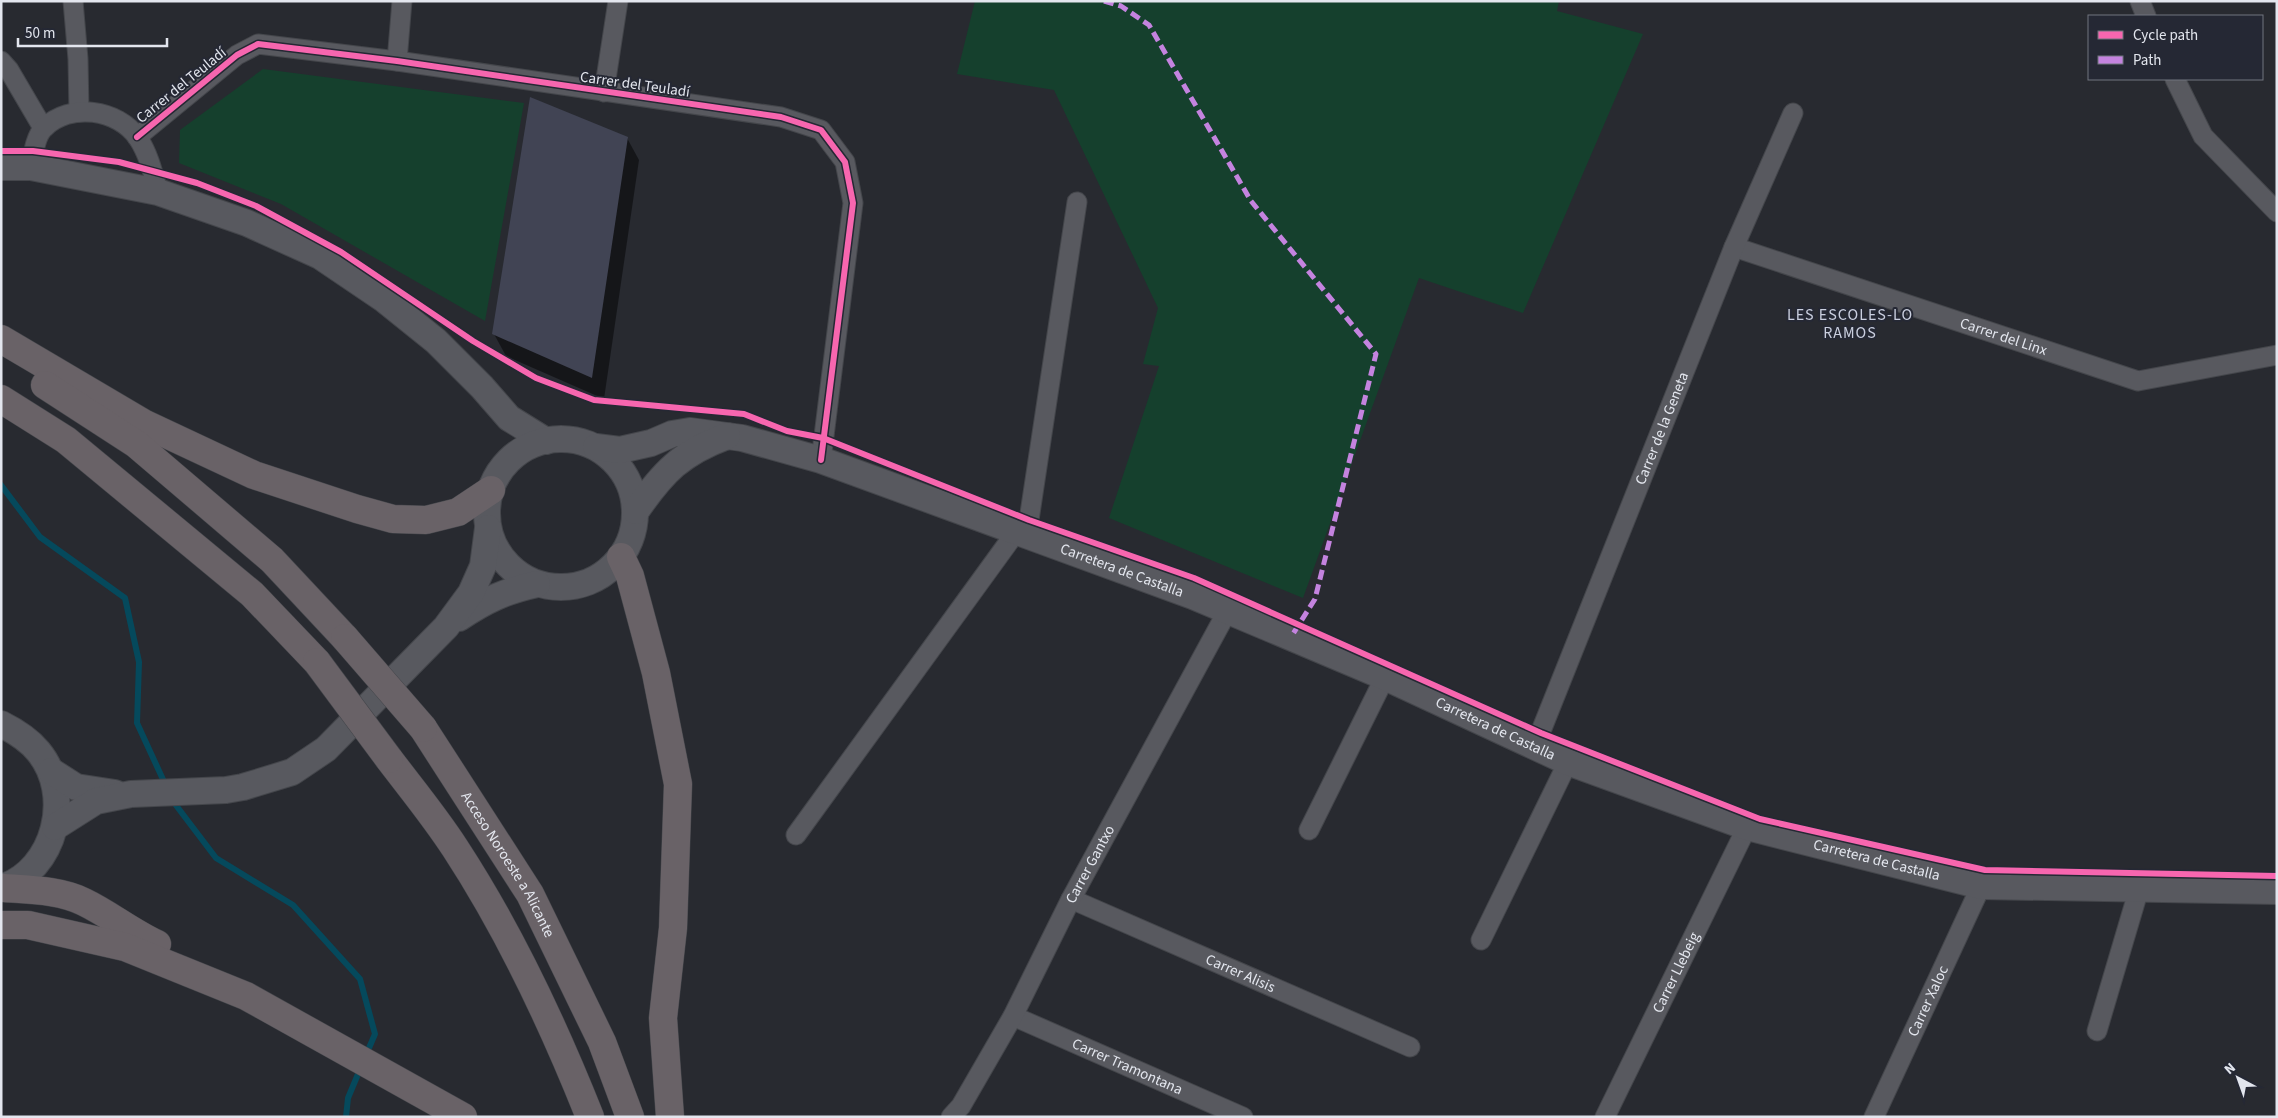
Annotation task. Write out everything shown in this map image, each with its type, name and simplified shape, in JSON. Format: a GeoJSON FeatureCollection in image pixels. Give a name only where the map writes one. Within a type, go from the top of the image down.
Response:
{"type":"FeatureCollection","features":[{"type":"Feature","properties":{"kind":"highway"},"geometry":{"type":"LineString","coordinates":[[1,339],[51,378]]}},
{"type":"Feature","properties":{"kind":"highway"},"geometry":{"type":"LineString","coordinates":[[1,360],[51,378],[254,475],[393,519],[426,520],[458,512],[491,490]]}},
{"type":"Feature","properties":{"kind":"highway","name":"Acceso Noroeste a Alicante"},"geometry":{"type":"LineString","coordinates":[[51,378],[136,444],[272,560],[345,638],[423,728],[530,894],[602,1042],[630,1117]]}},
{"type":"Feature","properties":{"kind":"highway"},"geometry":{"type":"LineString","coordinates":[[1,399],[66,440],[252,594],[317,662],[454,846],[499,921],[541,1002],[590,1117]]}},
{"type":"Feature","properties":{"kind":"highway"},"geometry":{"type":"LineString","coordinates":[[621,557],[630,576],[656,673],[678,784],[673,928],[663,1018],[670,1117]]}},
{"type":"Feature","properties":{"kind":"highway"},"geometry":{"type":"LineString","coordinates":[[3,888],[48,892],[82,901],[137,935],[209,967],[246,996]]}},
{"type":"Feature","properties":{"kind":"highway"},"geometry":{"type":"LineString","coordinates":[[1,925],[28,925],[126,947],[246,996],[463,1117]]}},
{"type":"Feature","properties":{"kind":"main road"},"geometry":{"type":"LineString","coordinates":[[1,167],[31,167],[158,192],[247,223],[320,256],[385,300],[436,342],[482,387],[534,446]]}},
{"type":"Feature","properties":{"kind":"main road","name":"Carretera de Castalla"},"geometry":{"type":"LineString","coordinates":[[596,447],[620,450],[651,443],[672,434],[690,432],[734,437],[821,460],[1193,596],[1385,677],[1568,762],[1747,827],[1981,886],[2277,891]]}},
{"type":"Feature","properties":{"kind":"main road"},"geometry":{"type":"LineString","coordinates":[[636,511],[670,468],[690,453],[734,437]]}},
{"type":"Feature","properties":{"kind":"main road"},"geometry":{"type":"LineString","coordinates":[[55,827],[75,812],[96,801],[131,794],[226,790],[292,772],[326,749],[446,627],[471,593],[483,566],[488,528],[487,509],[491,490],[498,474],[508,461],[534,446],[571,440],[596,447],[612,458],[624,474],[632,492],[636,511],[632,536],[621,557],[604,574],[583,584],[560,588],[537,584],[514,571],[497,552],[488,528]]}},
{"type":"Feature","properties":{"kind":"main road"},"geometry":{"type":"LineString","coordinates":[[446,627],[486,600],[512,589],[537,584]]}},
{"type":"Feature","properties":{"kind":"main road"},"geometry":{"type":"LineString","coordinates":[[1,724],[21,735],[38,751],[51,771],[58,799],[55,827],[45,852],[27,873],[3,888]]}},
{"type":"Feature","properties":{"kind":"main road"},"geometry":{"type":"LineString","coordinates":[[51,771],[76,787],[131,794]]}},
{"type":"Feature","properties":{"kind":"street"},"geometry":{"type":"LineString","coordinates":[[73,1],[78,59],[79,112]]}},
{"type":"Feature","properties":{"kind":"street"},"geometry":{"type":"LineString","coordinates":[[397,61],[402,1]]}},
{"type":"Feature","properties":{"kind":"street"},"geometry":{"type":"LineString","coordinates":[[604,92],[618,1]]}},
{"type":"Feature","properties":{"kind":"street"},"geometry":{"type":"LineString","coordinates":[[2140,1],[2146,15]]}},
{"type":"Feature","properties":{"kind":"street","name":"Carrer del Teuladí"},"geometry":{"type":"LineString","coordinates":[[137,137],[238,55],[258,44],[397,61],[781,117],[821,130],[845,162],[853,203],[821,460]]}},
{"type":"Feature","properties":{"kind":"street"},"geometry":{"type":"LineString","coordinates":[[1,61],[10,70],[43,128]]}},
{"type":"Feature","properties":{"kind":"street"},"geometry":{"type":"LineString","coordinates":[[2175,80],[2203,136],[2277,212]]}},
{"type":"Feature","properties":{"kind":"street"},"geometry":{"type":"LineString","coordinates":[[31,167],[33,151],[43,128],[69,113],[94,112],[117,118],[137,137],[150,162],[158,192]]}},
{"type":"Feature","properties":{"kind":"street","name":"Carrer de la Geneta"},"geometry":{"type":"LineString","coordinates":[[1535,746],[1734,247],[1793,113]]}},
{"type":"Feature","properties":{"kind":"street"},"geometry":{"type":"LineString","coordinates":[[796,834],[1016,532],[1029,520],[1077,202]]}},
{"type":"Feature","properties":{"kind":"street","name":"Carrer del Linx"},"geometry":{"type":"LineString","coordinates":[[1734,247],[2138,381],[2277,355]]}},
{"type":"Feature","properties":{"kind":"street","name":"Carrer Gantxo"},"geometry":{"type":"LineString","coordinates":[[951,1117],[961,1106],[1013,1016],[1071,899],[1228,610]]}},
{"type":"Feature","properties":{"kind":"street"},"geometry":{"type":"LineString","coordinates":[[1309,830],[1385,677]]}},
{"type":"Feature","properties":{"kind":"street"},"geometry":{"type":"LineString","coordinates":[[1481,940],[1568,762]]}},
{"type":"Feature","properties":{"kind":"street","name":"Carrer Llebeig"},"geometry":{"type":"LineString","coordinates":[[1605,1117],[1747,827]]}},
{"type":"Feature","properties":{"kind":"street","name":"Carrer Xaloc"},"geometry":{"type":"LineString","coordinates":[[1874,1117],[1981,886]]}},
{"type":"Feature","properties":{"kind":"street"},"geometry":{"type":"LineString","coordinates":[[2097,1030],[2139,889]]}},
{"type":"Feature","properties":{"kind":"street","name":"Carrer Alisis"},"geometry":{"type":"LineString","coordinates":[[1071,899],[1410,1047]]}},
{"type":"Feature","properties":{"kind":"street","name":"Carrer Tramontana"},"geometry":{"type":"LineString","coordinates":[[1013,1016],[1243,1117]]}},
{"type":"Feature","properties":{"kind":"green space"},"geometry":{"type":"Polygon","coordinates":[[[975,1],[1559,1],[1557,11],[1643,34],[1523,313],[1419,278],[1303,598],[1109,518],[1159,366],[1143,364],[1158,308],[1054,90],[957,74],[975,1]]]}},
{"type":"Feature","properties":{"kind":"green space"},"geometry":{"type":"Polygon","coordinates":[[[263,69],[524,103],[485,321],[281,204],[179,163],[180,130],[263,69]]]}},
{"type":"Feature","properties":{"kind":"building"},"geometry":{"type":"Polygon","coordinates":[[[530,97],[628,137],[592,378],[492,334],[530,97]]]}},
{"type":"Feature","properties":{"kind":"waterway"},"geometry":{"type":"LineString","coordinates":[[1,485],[40,537],[125,598],[139,662],[137,723],[166,786]]}},
{"type":"Feature","properties":{"kind":"waterway"},"geometry":{"type":"LineString","coordinates":[[172,800],[216,858],[293,905],[360,979],[375,1034],[366,1055]]}},
{"type":"Feature","properties":{"kind":"waterway"},"geometry":{"type":"LineString","coordinates":[[346,1117],[348,1098],[361,1067]]}},
{"type":"Feature","properties":{"kind":"marked path"},"geometry":{"type":"LineString","coordinates":[[1104,1],[1121,6],[1149,25],[1251,201],[1376,354],[1315,599],[1291,637]]}},
{"type":"Feature","properties":{"kind":"cycle path"},"geometry":{"type":"LineString","coordinates":[[137,137],[237,55],[258,44],[397,61],[781,117],[821,130],[845,162],[853,203],[821,460]]}},
{"type":"Feature","properties":{"kind":"cycle path"},"geometry":{"type":"LineString","coordinates":[[1,151],[33,151],[119,162],[197,183],[256,206],[341,252],[473,341],[536,378],[594,400],[744,414],[787,431],[823,438],[1029,520],[1194,578],[1541,733],[1760,819],[1985,870],[2277,876]]}},
{"type":"Feature","properties":{"kind":"district","name":"LES ESCOLES-LO RAMOS"},"geometry":{"type":"Point","coordinates":[1850,323]}}]}
